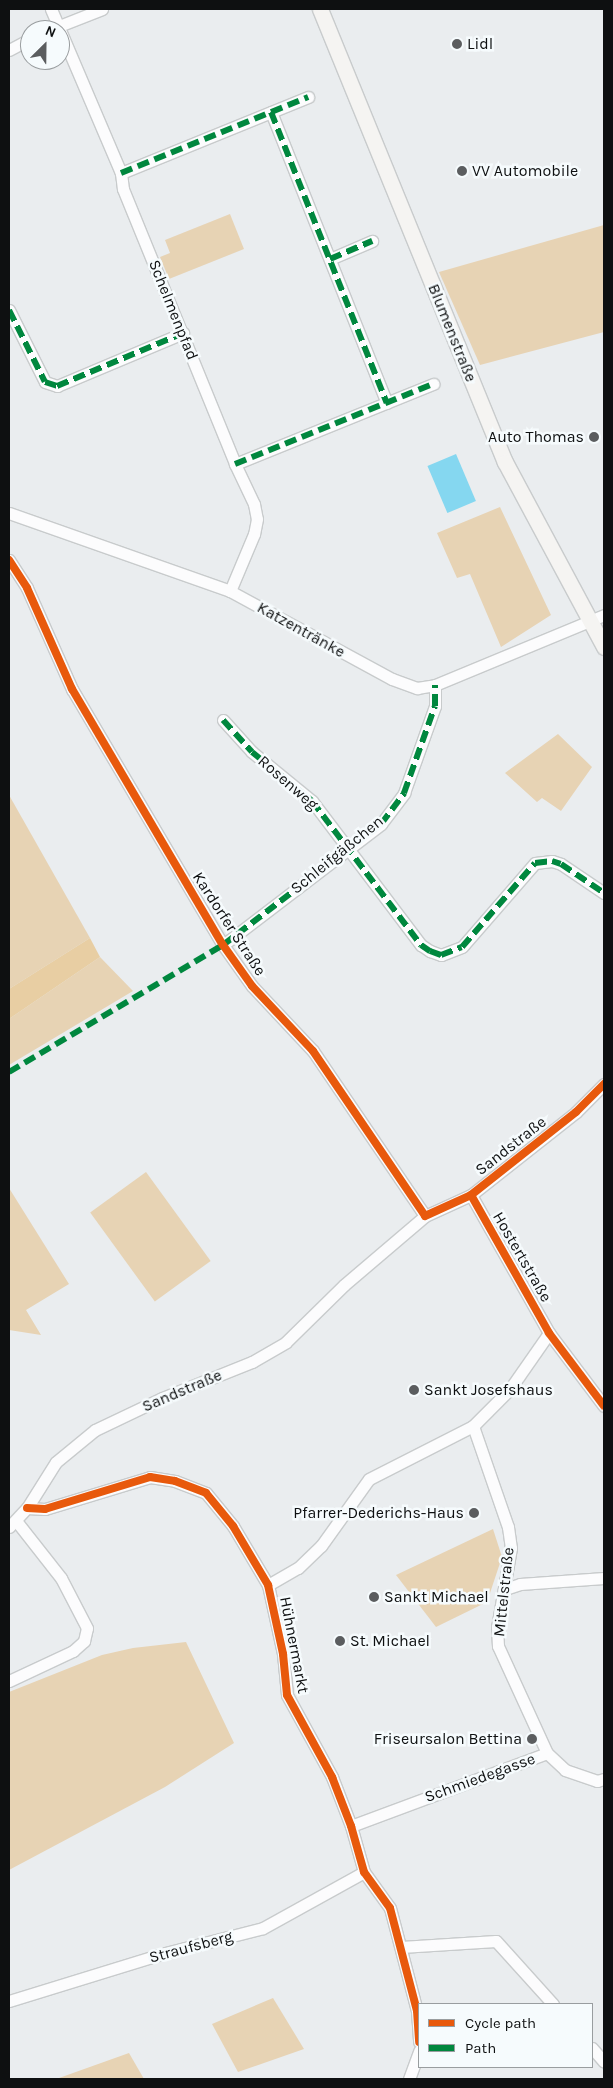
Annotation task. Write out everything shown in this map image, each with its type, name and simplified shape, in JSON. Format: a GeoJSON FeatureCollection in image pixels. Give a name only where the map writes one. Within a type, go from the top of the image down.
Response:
{"type":"FeatureCollection","features":[{"type":"Feature","properties":{"kind":"main road","name":"Blumenstraße"},"geometry":{"type":"LineString","coordinates":[[320,9],[505,462],[604,647]]}},
{"type":"Feature","properties":{"kind":"street"},"geometry":{"type":"LineString","coordinates":[[70,23],[102,9]]}},
{"type":"Feature","properties":{"kind":"street","name":"Schelmenpfad"},"geometry":{"type":"LineString","coordinates":[[70,59],[120,173],[123,189],[257,519],[230,591]]}},
{"type":"Feature","properties":{"kind":"street"},"geometry":{"type":"LineString","coordinates":[[120,173],[308,97]]}},
{"type":"Feature","properties":{"kind":"street"},"geometry":{"type":"LineString","coordinates":[[271,112],[386,403]]}},
{"type":"Feature","properties":{"kind":"street"},"geometry":{"type":"LineString","coordinates":[[330,260],[372,242]]}},
{"type":"Feature","properties":{"kind":"street"},"geometry":{"type":"LineString","coordinates":[[9,310],[45,382],[57,386],[182,333]]}},
{"type":"Feature","properties":{"kind":"street"},"geometry":{"type":"LineString","coordinates":[[235,464],[433,384]]}},
{"type":"Feature","properties":{"kind":"street","name":"Katzentränke"},"geometry":{"type":"LineString","coordinates":[[9,514],[230,591],[392,679],[417,688],[435,685],[604,615]]}},
{"type":"Feature","properties":{"kind":"street","name":"Kardorfer Straße"},"geometry":{"type":"LineString","coordinates":[[9,560],[27,588],[67,680],[223,945],[252,986],[313,1051],[425,1216]]}},
{"type":"Feature","properties":{"kind":"street","name":"Schleifgäßchen"},"geometry":{"type":"LineString","coordinates":[[223,945],[381,824],[404,793],[435,706],[435,685]]}},
{"type":"Feature","properties":{"kind":"street","name":"Rosenweg"},"geometry":{"type":"LineString","coordinates":[[223,720],[252,752],[312,801],[420,945],[441,955],[462,947],[535,863],[552,861],[561,864],[604,893]]}},
{"type":"Feature","properties":{"kind":"street","name":"Sandstraße"},"geometry":{"type":"LineString","coordinates":[[13,1524],[27,1508],[56,1462],[95,1430],[162,1398],[252,1362],[286,1342],[344,1285],[425,1216],[471,1195],[576,1112],[604,1084]]}},
{"type":"Feature","properties":{"kind":"street","name":"Hostertstraße"},"geometry":{"type":"LineString","coordinates":[[471,1195],[549,1333],[604,1406]]}},
{"type":"Feature","properties":{"kind":"street"},"geometry":{"type":"LineString","coordinates":[[268,1584],[298,1568],[321,1546],[369,1479],[473,1426],[510,1389],[549,1333]]}},
{"type":"Feature","properties":{"kind":"street","name":"Mittelstraße"},"geometry":{"type":"LineString","coordinates":[[473,1426],[508,1527],[511,1548],[497,1627],[498,1646],[547,1754]]}},
{"type":"Feature","properties":{"kind":"street","name":"Hühnermarkt"},"geometry":{"type":"LineString","coordinates":[[27,1508],[45,1509],[150,1477],[176,1481],[206,1493],[233,1526],[268,1584],[283,1654],[287,1694],[332,1777],[351,1826],[364,1872]]}},
{"type":"Feature","properties":{"kind":"street"},"geometry":{"type":"LineString","coordinates":[[9,1681],[73,1651],[84,1641],[87,1628],[61,1578],[13,1524]]}},
{"type":"Feature","properties":{"kind":"street"},"geometry":{"type":"LineString","coordinates":[[505,1589],[520,1584],[604,1578]]}},
{"type":"Feature","properties":{"kind":"street","name":"Schmiedegasse"},"geometry":{"type":"LineString","coordinates":[[351,1826],[547,1754],[565,1770],[597,1781],[604,1779]]}},
{"type":"Feature","properties":{"kind":"street"},"geometry":{"type":"LineString","coordinates":[[364,1872],[390,1908],[417,2011],[418,2026]]}},
{"type":"Feature","properties":{"kind":"street","name":"Straufsberg"},"geometry":{"type":"LineString","coordinates":[[9,2001],[165,1953],[263,1928],[364,1872]]}},
{"type":"Feature","properties":{"kind":"street"},"geometry":{"type":"LineString","coordinates":[[401,1947],[496,1941],[552,2003]]}},
{"type":"Feature","properties":{"kind":"street"},"geometry":{"type":"LineString","coordinates":[[593,2049],[604,2062]]}},
{"type":"Feature","properties":{"kind":"street"},"geometry":{"type":"LineString","coordinates":[[410,2079],[418,2054]]}},
{"type":"Feature","properties":{"kind":"shaded area"},"geometry":{"type":"Polygon","coordinates":[[[230,214],[244,249],[169,279],[160,257],[170,253],[165,240],[230,214]]]}},
{"type":"Feature","properties":{"kind":"shaded area"},"geometry":{"type":"Polygon","coordinates":[[[604,225],[604,332],[480,365],[439,272],[604,225]]]}},
{"type":"Feature","properties":{"kind":"shaded area"},"geometry":{"type":"Polygon","coordinates":[[[500,507],[551,615],[501,647],[470,574],[457,578],[437,533],[500,507]]]}},
{"type":"Feature","properties":{"kind":"shaded area"},"geometry":{"type":"Polygon","coordinates":[[[558,734],[592,767],[561,811],[542,798],[537,802],[505,773],[558,734]]]}},
{"type":"Feature","properties":{"kind":"shaded area"},"geometry":{"type":"Polygon","coordinates":[[[9,795],[90,938],[9,989],[9,795]]]}},
{"type":"Feature","properties":{"kind":"shaded area"},"geometry":{"type":"Polygon","coordinates":[[[90,938],[100,957],[9,1019],[9,989],[90,938]]]}},
{"type":"Feature","properties":{"kind":"shaded area"},"geometry":{"type":"Polygon","coordinates":[[[100,957],[133,991],[9,1065],[9,1019],[100,957]]]}},
{"type":"Feature","properties":{"kind":"shaded area"},"geometry":{"type":"Polygon","coordinates":[[[146,1172],[211,1261],[155,1302],[90,1213],[146,1172]]]}},
{"type":"Feature","properties":{"kind":"shaded area"},"geometry":{"type":"Polygon","coordinates":[[[9,1188],[69,1284],[26,1310],[41,1335],[9,1330],[9,1188]]]}},
{"type":"Feature","properties":{"kind":"shaded area"},"geometry":{"type":"Polygon","coordinates":[[[493,1529],[502,1557],[487,1602],[436,1627],[396,1575],[493,1529]]]}},
{"type":"Feature","properties":{"kind":"shaded area"},"geometry":{"type":"Polygon","coordinates":[[[186,1642],[234,1743],[165,1787],[9,1870],[9,1692],[102,1655],[133,1648],[186,1642]]]}},
{"type":"Feature","properties":{"kind":"shaded area"},"geometry":{"type":"Polygon","coordinates":[[[273,1998],[304,2049],[238,2072],[212,2024],[273,1998]]]}},
{"type":"Feature","properties":{"kind":"shaded area"},"geometry":{"type":"Polygon","coordinates":[[[129,2053],[144,2079],[59,2078],[129,2053]]]}},
{"type":"Feature","properties":{"kind":"water"},"geometry":{"type":"Polygon","coordinates":[[[456,454],[476,501],[447,513],[427,466],[456,454]]]}},
{"type":"Feature","properties":{"kind":"marked path"},"geometry":{"type":"LineString","coordinates":[[121,173],[308,97]]}},
{"type":"Feature","properties":{"kind":"marked path"},"geometry":{"type":"LineString","coordinates":[[271,112],[387,403]]}},
{"type":"Feature","properties":{"kind":"marked path"},"geometry":{"type":"LineString","coordinates":[[330,259],[372,241]]}},
{"type":"Feature","properties":{"kind":"marked path"},"geometry":{"type":"LineString","coordinates":[[9,310],[45,382],[57,386],[183,333]]}},
{"type":"Feature","properties":{"kind":"marked path"},"geometry":{"type":"LineString","coordinates":[[235,464],[433,384]]}},
{"type":"Feature","properties":{"kind":"marked path"},"geometry":{"type":"LineString","coordinates":[[9,1072],[223,945],[381,824],[404,793],[435,706],[435,685]]}},
{"type":"Feature","properties":{"kind":"marked path"},"geometry":{"type":"LineString","coordinates":[[223,720],[252,752],[312,801],[421,945],[430,951],[441,955],[462,947],[535,863],[552,861],[561,864],[604,893]]}},
{"type":"Feature","properties":{"kind":"cycle path"},"geometry":{"type":"LineString","coordinates":[[9,560],[27,588],[72,689],[223,945],[252,986],[313,1051],[425,1216],[471,1195],[576,1112],[604,1084]]}},
{"type":"Feature","properties":{"kind":"cycle path"},"geometry":{"type":"LineString","coordinates":[[471,1195],[549,1333],[604,1406]]}},
{"type":"Feature","properties":{"kind":"cycle path"},"geometry":{"type":"LineString","coordinates":[[27,1508],[45,1509],[150,1477],[175,1481],[206,1493],[233,1526],[268,1585],[283,1654],[287,1695],[332,1777],[351,1826],[364,1872],[390,1908],[417,2011],[418,2026]]}},
{"type":"Feature","properties":{"kind":"place","name":"Lidl"},"geometry":{"type":"Point","coordinates":[457,44]}},
{"type":"Feature","properties":{"kind":"place","name":"VV Automobile"},"geometry":{"type":"Point","coordinates":[462,171]}},
{"type":"Feature","properties":{"kind":"place","name":"Auto Thomas"},"geometry":{"type":"Point","coordinates":[594,437]}},
{"type":"Feature","properties":{"kind":"place","name":"Sankt Josefshaus"},"geometry":{"type":"Point","coordinates":[414,1390]}},
{"type":"Feature","properties":{"kind":"place","name":"Pfarrer-Dederichs-Haus"},"geometry":{"type":"Point","coordinates":[474,1513]}},
{"type":"Feature","properties":{"kind":"place","name":"Sankt Michael"},"geometry":{"type":"Point","coordinates":[374,1597]}},
{"type":"Feature","properties":{"kind":"place","name":"St. Michael"},"geometry":{"type":"Point","coordinates":[340,1641]}},
{"type":"Feature","properties":{"kind":"place","name":"Friseursalon Bettina"},"geometry":{"type":"Point","coordinates":[532,1739]}}]}
